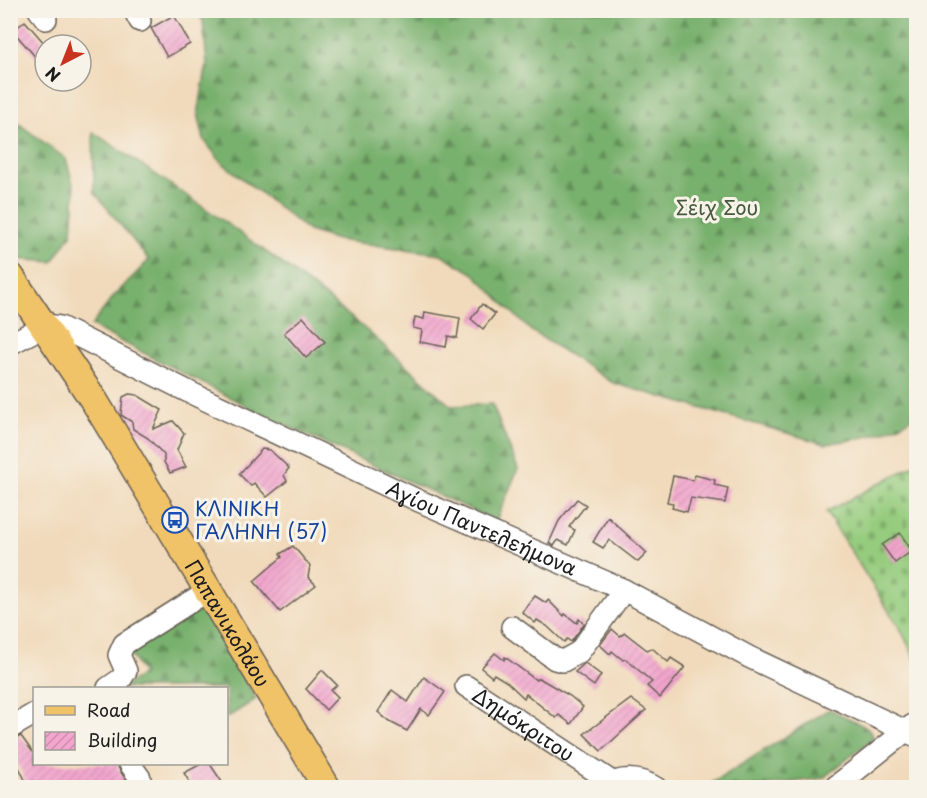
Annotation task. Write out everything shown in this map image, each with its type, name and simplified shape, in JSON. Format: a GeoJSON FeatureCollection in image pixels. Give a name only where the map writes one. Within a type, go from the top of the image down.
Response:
{"type":"FeatureCollection","features":[{"type":"Feature","properties":{"kind":"main road","name":"Παπανικολάου"},"geometry":{"type":"LineString","coordinates":[[10,276],[46,325],[209,590],[327,788]]}},
{"type":"Feature","properties":{"kind":"street"},"geometry":{"type":"LineString","coordinates":[[10,344],[46,325]]}},
{"type":"Feature","properties":{"kind":"street","name":"Αγίου Παντελεήμονα"},"geometry":{"type":"LineString","coordinates":[[46,325],[60,327],[189,392],[417,500],[624,590],[749,657],[912,730]]}},
{"type":"Feature","properties":{"kind":"street"},"geometry":{"type":"LineString","coordinates":[[109,687],[121,679],[126,671],[119,655],[124,644],[209,590]]}},
{"type":"Feature","properties":{"kind":"street"},"geometry":{"type":"LineString","coordinates":[[512,627],[555,659],[563,661],[579,652],[624,590]]}},
{"type":"Feature","properties":{"kind":"street","name":"Δημόκριτου"},"geometry":{"type":"LineString","coordinates":[[466,686],[607,785]]}},
{"type":"Feature","properties":{"kind":"street"},"geometry":{"type":"LineString","coordinates":[[10,728],[33,715]]}},
{"type":"Feature","properties":{"kind":"street"},"geometry":{"type":"LineString","coordinates":[[846,783],[912,730]]}},
{"type":"Feature","properties":{"kind":"street"},"geometry":{"type":"LineString","coordinates":[[607,785],[636,779],[656,788]]}},
{"type":"Feature","properties":{"kind":"green space","name":"Σέιχ Σου"},"geometry":{"type":"Polygon","coordinates":[[[197,11],[916,11],[916,415],[884,431],[861,438],[825,444],[613,383],[530,330],[474,274],[441,254],[337,240],[309,231],[221,162],[204,140],[198,113],[207,64],[203,21],[197,11]]]}},
{"type":"Feature","properties":{"kind":"green space"},"geometry":{"type":"Polygon","coordinates":[[[10,117],[66,159],[75,191],[72,233],[53,262],[16,259],[11,249],[10,117]]]}},
{"type":"Feature","properties":{"kind":"green space"},"geometry":{"type":"Polygon","coordinates":[[[93,132],[192,199],[321,293],[451,406],[492,404],[518,469],[496,521],[274,420],[91,326],[114,296],[149,260],[94,192],[93,132]]]}},
{"type":"Feature","properties":{"kind":"green space"},"geometry":{"type":"Polygon","coordinates":[[[916,464],[916,661],[901,630],[826,512],[916,464]]]}},
{"type":"Feature","properties":{"kind":"green space"},"geometry":{"type":"Polygon","coordinates":[[[203,601],[256,699],[228,717],[228,687],[124,687],[143,674],[127,649],[203,601]]]}},
{"type":"Feature","properties":{"kind":"green space"},"geometry":{"type":"Polygon","coordinates":[[[829,709],[868,728],[874,738],[823,778],[758,787],[706,787],[829,709]]]}},
{"type":"Feature","properties":{"kind":"building"},"geometry":{"type":"Polygon","coordinates":[[[174,15],[190,44],[167,57],[151,28],[174,15]]]}},
{"type":"Feature","properties":{"kind":"building"},"geometry":{"type":"Polygon","coordinates":[[[25,21],[35,33],[33,33],[33,54],[13,31],[25,21]]]}},
{"type":"Feature","properties":{"kind":"building"},"geometry":{"type":"Polygon","coordinates":[[[482,304],[495,314],[483,329],[471,319],[482,304]]]}},
{"type":"Feature","properties":{"kind":"building"},"geometry":{"type":"Polygon","coordinates":[[[425,312],[460,318],[457,338],[448,336],[446,347],[420,342],[422,330],[413,328],[415,317],[424,319],[425,312]]]}},
{"type":"Feature","properties":{"kind":"building"},"geometry":{"type":"Polygon","coordinates":[[[303,317],[325,342],[306,358],[284,333],[303,317]]]}},
{"type":"Feature","properties":{"kind":"building"},"geometry":{"type":"Polygon","coordinates":[[[129,394],[137,395],[162,410],[153,429],[173,421],[184,433],[177,450],[186,467],[170,473],[164,462],[164,455],[148,438],[133,429],[132,422],[121,415],[123,397],[129,394]]]}},
{"type":"Feature","properties":{"kind":"building"},"geometry":{"type":"Polygon","coordinates":[[[262,449],[270,450],[289,468],[284,475],[287,481],[267,497],[254,483],[251,486],[239,474],[262,449]]]}},
{"type":"Feature","properties":{"kind":"building"},"geometry":{"type":"Polygon","coordinates":[[[695,475],[715,480],[714,485],[728,488],[725,503],[691,498],[687,512],[672,508],[673,503],[667,502],[673,476],[693,480],[695,475]]]}},
{"type":"Feature","properties":{"kind":"building"},"geometry":{"type":"Polygon","coordinates":[[[577,499],[586,505],[569,527],[575,530],[568,545],[558,540],[554,546],[549,543],[559,521],[577,499]]]}},
{"type":"Feature","properties":{"kind":"building"},"geometry":{"type":"Polygon","coordinates":[[[608,517],[647,553],[638,562],[609,540],[603,548],[593,542],[608,517]]]}},
{"type":"Feature","properties":{"kind":"building"},"geometry":{"type":"Polygon","coordinates":[[[900,533],[912,551],[895,563],[882,545],[900,533]]]}},
{"type":"Feature","properties":{"kind":"building"},"geometry":{"type":"Polygon","coordinates":[[[293,546],[310,566],[308,577],[316,585],[280,612],[254,581],[282,557],[280,554],[293,546]]]}},
{"type":"Feature","properties":{"kind":"building"},"geometry":{"type":"Polygon","coordinates":[[[535,596],[546,603],[548,600],[564,616],[565,614],[577,623],[579,619],[584,624],[571,642],[567,639],[564,642],[547,626],[537,620],[535,623],[522,612],[535,596]]]}},
{"type":"Feature","properties":{"kind":"building"},"geometry":{"type":"Polygon","coordinates":[[[612,629],[620,636],[625,633],[647,650],[652,648],[668,662],[671,658],[685,667],[660,698],[647,686],[652,682],[626,659],[623,660],[612,651],[610,654],[600,645],[612,629]]]}},
{"type":"Feature","properties":{"kind":"building"},"geometry":{"type":"Polygon","coordinates":[[[495,653],[504,660],[505,657],[536,680],[539,678],[570,696],[583,707],[571,724],[559,715],[556,718],[526,694],[524,698],[507,682],[494,674],[492,677],[481,668],[495,653]]]}},
{"type":"Feature","properties":{"kind":"building"},"geometry":{"type":"Polygon","coordinates":[[[585,663],[601,675],[594,686],[575,672],[585,663]]]}},
{"type":"Feature","properties":{"kind":"building"},"geometry":{"type":"Polygon","coordinates":[[[322,670],[337,685],[331,690],[338,697],[326,710],[306,689],[322,670]]]}},
{"type":"Feature","properties":{"kind":"building"},"geometry":{"type":"Polygon","coordinates":[[[424,677],[445,692],[429,715],[421,709],[407,731],[378,712],[392,690],[408,702],[424,677]]]}},
{"type":"Feature","properties":{"kind":"building"},"geometry":{"type":"Polygon","coordinates":[[[631,699],[646,710],[601,751],[584,734],[631,699]]]}},
{"type":"Feature","properties":{"kind":"building"},"geometry":{"type":"Polygon","coordinates":[[[21,736],[33,753],[33,765],[117,765],[132,788],[40,788],[34,781],[27,784],[15,759],[10,761],[10,741],[21,736]]]}},
{"type":"Feature","properties":{"kind":"building"},"geometry":{"type":"Polygon","coordinates":[[[199,765],[211,765],[226,788],[193,788],[184,773],[199,765]]]}},
{"type":"Feature","properties":{"kind":"place","name":"ΚΛΙΝΙΚΗ ΓΑΛΗΝΗ (57)"},"geometry":{"type":"Point","coordinates":[175,520]}}]}
